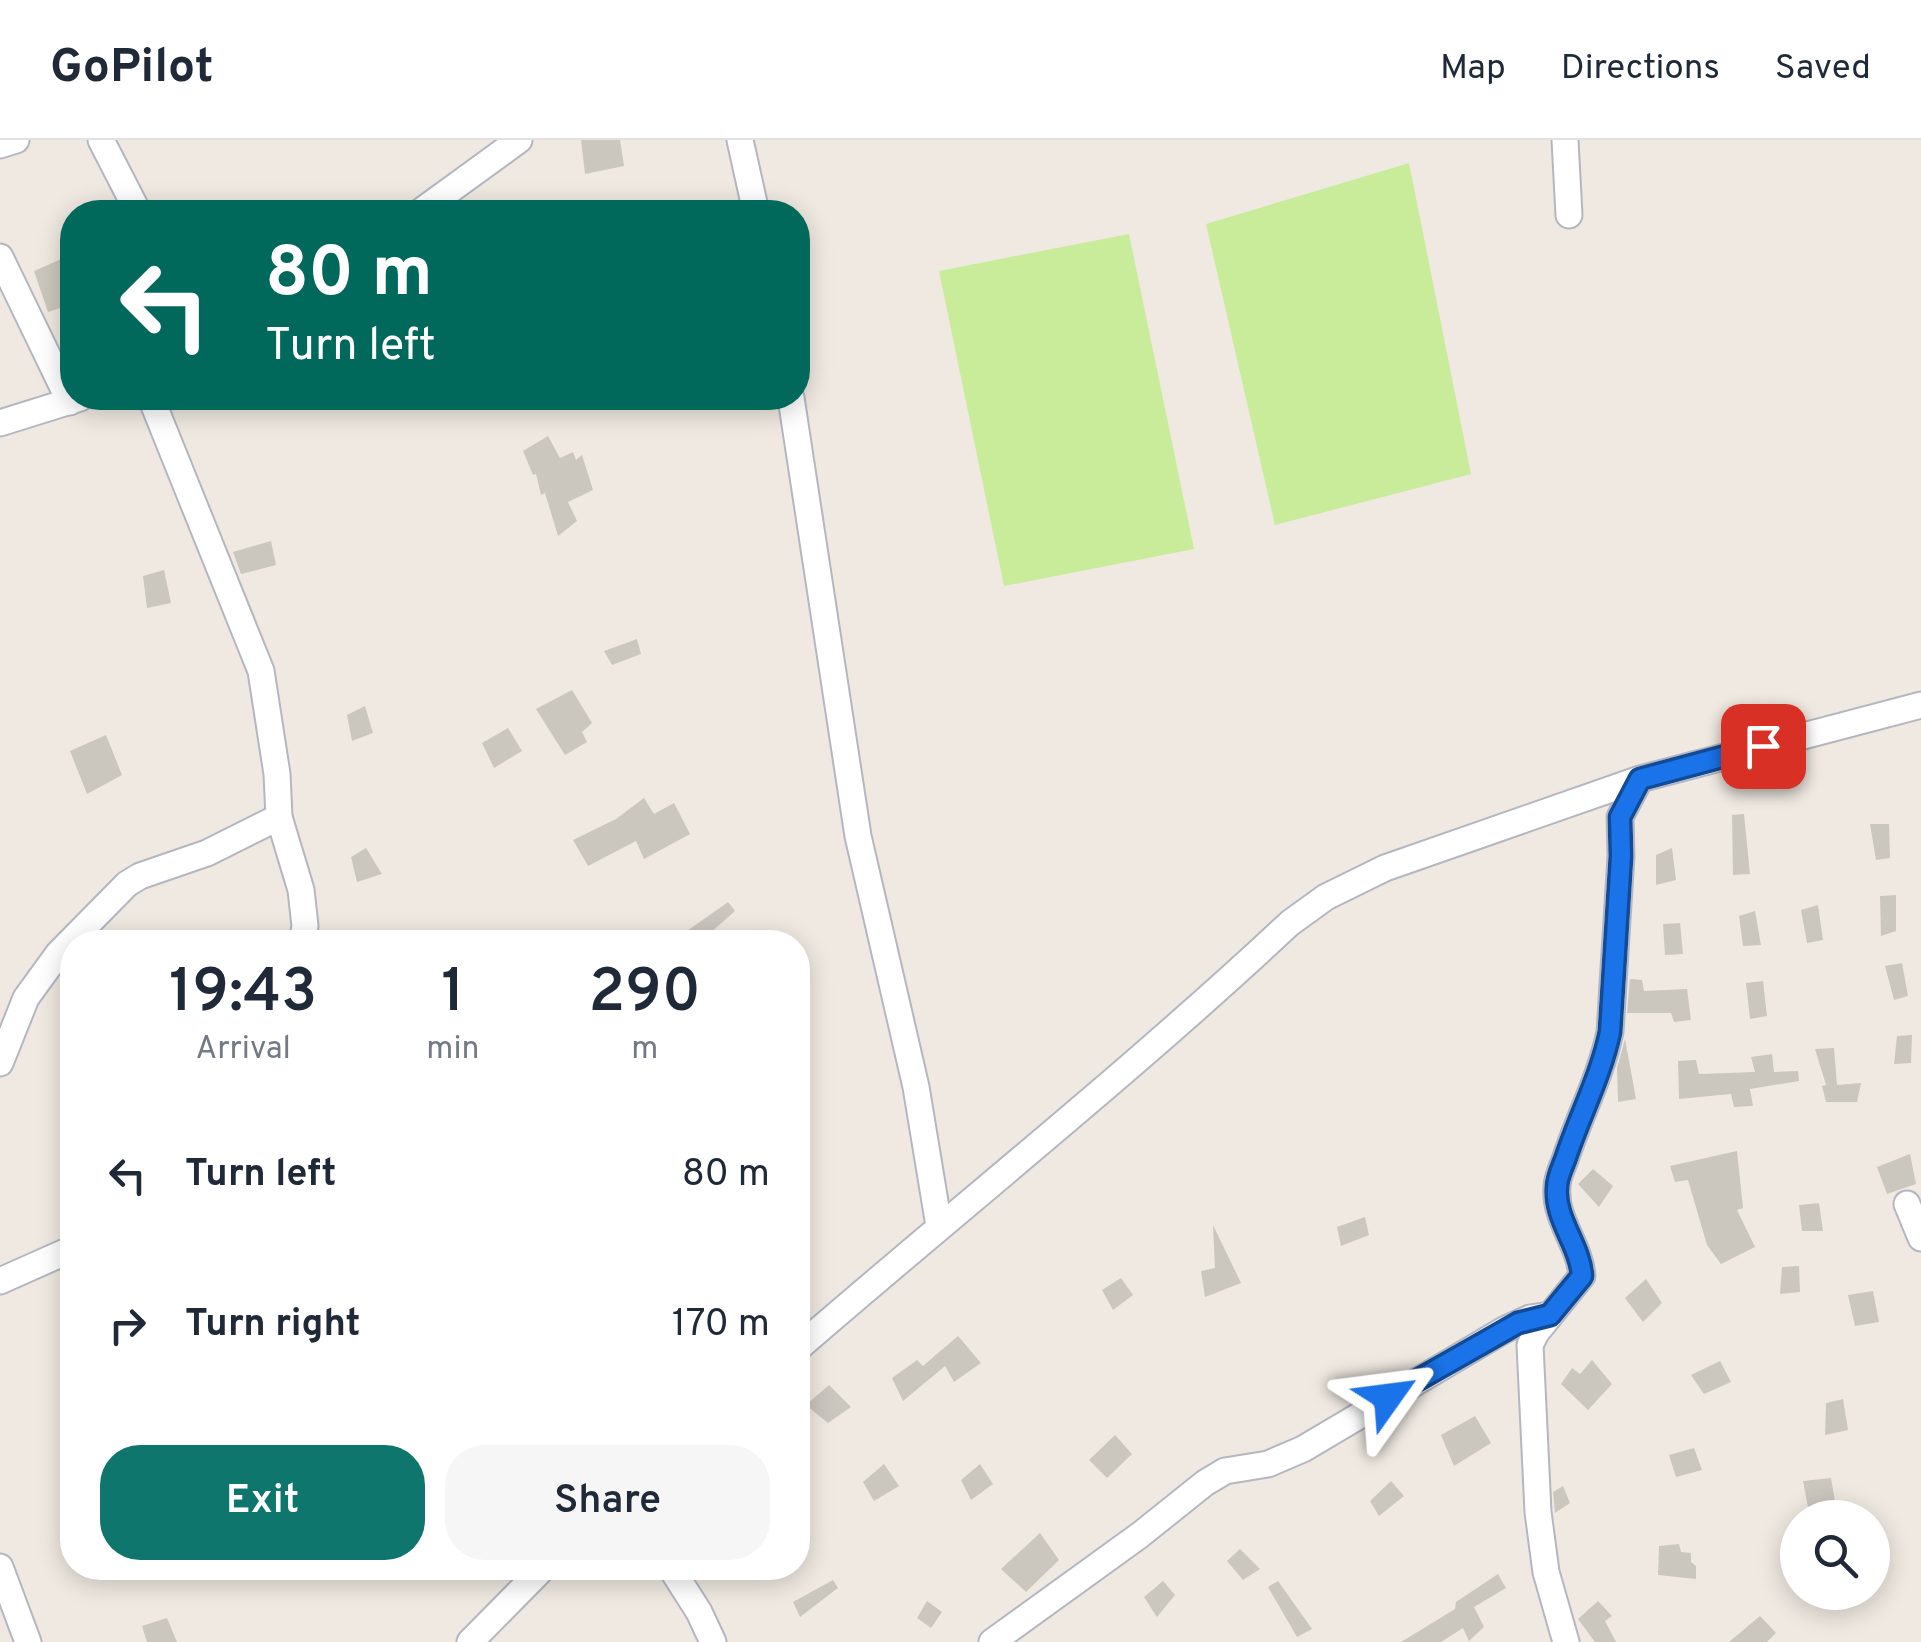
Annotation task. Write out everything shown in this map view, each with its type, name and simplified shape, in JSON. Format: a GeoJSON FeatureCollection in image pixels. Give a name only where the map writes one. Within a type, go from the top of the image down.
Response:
{"type":"FeatureCollection","features":[{"type":"Feature","properties":{"kind":"street"},"geometry":{"type":"LineString","coordinates":[[0,145],[16,140]]}},
{"type":"Feature","properties":{"kind":"street"},"geometry":{"type":"LineString","coordinates":[[101,140],[132,200]]}},
{"type":"Feature","properties":{"kind":"street"},"geometry":{"type":"LineString","coordinates":[[436,200],[519,140]]}},
{"type":"Feature","properties":{"kind":"street"},"geometry":{"type":"LineString","coordinates":[[740,140],[753,200]]}},
{"type":"Feature","properties":{"kind":"street"},"geometry":{"type":"LineString","coordinates":[[1565,140],[1569,216]]}},
{"type":"Feature","properties":{"kind":"street"},"geometry":{"type":"LineString","coordinates":[[0,257],[60,371]]}},
{"type":"Feature","properties":{"kind":"street"},"geometry":{"type":"LineString","coordinates":[[0,423],[60,405]]}},
{"type":"Feature","properties":{"kind":"street"},"geometry":{"type":"LineString","coordinates":[[156,410],[260,671],[277,774],[279,817],[301,890],[304,930]]}},
{"type":"Feature","properties":{"kind":"street"},"geometry":{"type":"LineString","coordinates":[[794,410],[858,836],[916,1087],[938,1226]]}},
{"type":"Feature","properties":{"kind":"street"},"geometry":{"type":"LineString","coordinates":[[810,1338],[938,1226],[1075,1115],[1290,923],[1326,897],[1385,868],[1640,779],[1921,705]]}},
{"type":"Feature","properties":{"kind":"street"},"geometry":{"type":"LineString","coordinates":[[1566,1642],[1546,1572],[1538,1512],[1530,1345],[1582,1276],[1581,1259],[1558,1203],[1556,1184],[1608,1042],[1621,856],[1620,817],[1640,779]]}},
{"type":"Feature","properties":{"kind":"street"},"geometry":{"type":"LineString","coordinates":[[82,930],[140,876],[207,853],[279,817]]}},
{"type":"Feature","properties":{"kind":"street"},"geometry":{"type":"LineString","coordinates":[[0,1063],[26,998],[60,952]]}},
{"type":"Feature","properties":{"kind":"street"},"geometry":{"type":"LineString","coordinates":[[1907,1204],[1921,1238]]}},
{"type":"Feature","properties":{"kind":"street"},"geometry":{"type":"LineString","coordinates":[[0,1281],[60,1255]]}},
{"type":"Feature","properties":{"kind":"street"},"geometry":{"type":"LineString","coordinates":[[992,1642],[1224,1471],[1268,1464],[1303,1449],[1504,1330],[1530,1318],[1550,1315]]}},
{"type":"Feature","properties":{"kind":"street"},"geometry":{"type":"LineString","coordinates":[[0,1567],[28,1642]]}},
{"type":"Feature","properties":{"kind":"street"},"geometry":{"type":"LineString","coordinates":[[470,1642],[531,1580]]}},
{"type":"Feature","properties":{"kind":"street"},"geometry":{"type":"LineString","coordinates":[[679,1580],[712,1642]]}},
{"type":"Feature","properties":{"kind":"green space"},"geometry":{"type":"Polygon","coordinates":[[[1409,163],[1471,474],[1275,525],[1206,224],[1409,163]]]}},
{"type":"Feature","properties":{"kind":"green space"},"geometry":{"type":"Polygon","coordinates":[[[1129,234],[1194,549],[1004,586],[939,271],[1129,234]]]}},
{"type":"Feature","properties":{"kind":"building"},"geometry":{"type":"Polygon","coordinates":[[[581,140],[620,140],[624,166],[585,174],[581,140]]]}},
{"type":"Feature","properties":{"kind":"building"},"geometry":{"type":"Polygon","coordinates":[[[60,260],[60,308],[48,312],[34,271],[60,260]]]}},
{"type":"Feature","properties":{"kind":"building"},"geometry":{"type":"Polygon","coordinates":[[[548,436],[560,458],[573,452],[576,460],[582,455],[593,490],[568,502],[577,521],[558,536],[545,493],[541,495],[536,474],[533,475],[523,451],[548,436]]]}},
{"type":"Feature","properties":{"kind":"building"},"geometry":{"type":"Polygon","coordinates":[[[271,541],[276,565],[241,574],[233,552],[271,541]]]}},
{"type":"Feature","properties":{"kind":"building"},"geometry":{"type":"Polygon","coordinates":[[[164,570],[171,603],[147,608],[143,576],[164,570]]]}},
{"type":"Feature","properties":{"kind":"building"},"geometry":{"type":"Polygon","coordinates":[[[637,639],[641,654],[612,665],[604,651],[637,639]]]}},
{"type":"Feature","properties":{"kind":"building"},"geometry":{"type":"Polygon","coordinates":[[[572,690],[592,723],[582,732],[587,742],[565,755],[536,709],[572,690]]]}},
{"type":"Feature","properties":{"kind":"building"},"geometry":{"type":"Polygon","coordinates":[[[365,706],[373,733],[352,741],[347,715],[365,706]]]}},
{"type":"Feature","properties":{"kind":"building"},"geometry":{"type":"Polygon","coordinates":[[[508,728],[522,751],[494,768],[482,743],[508,728]]]}},
{"type":"Feature","properties":{"kind":"building"},"geometry":{"type":"Polygon","coordinates":[[[106,735],[122,775],[87,794],[70,751],[106,735]]]}},
{"type":"Feature","properties":{"kind":"building"},"geometry":{"type":"Polygon","coordinates":[[[644,798],[654,814],[674,803],[690,834],[644,859],[636,841],[588,866],[573,840],[616,819],[644,798]]]}},
{"type":"Feature","properties":{"kind":"building"},"geometry":{"type":"Polygon","coordinates":[[[1744,814],[1750,874],[1733,875],[1732,815],[1744,814]]]}},
{"type":"Feature","properties":{"kind":"building"},"geometry":{"type":"Polygon","coordinates":[[[1870,824],[1889,824],[1890,858],[1876,860],[1870,824]]]}},
{"type":"Feature","properties":{"kind":"building"},"geometry":{"type":"Polygon","coordinates":[[[366,848],[382,874],[357,882],[351,857],[366,848]]]}},
{"type":"Feature","properties":{"kind":"building"},"geometry":{"type":"Polygon","coordinates":[[[1672,848],[1676,880],[1656,885],[1656,855],[1672,848]]]}},
{"type":"Feature","properties":{"kind":"building"},"geometry":{"type":"Polygon","coordinates":[[[1896,895],[1896,931],[1881,936],[1880,896],[1896,895]]]}},
{"type":"Feature","properties":{"kind":"building"},"geometry":{"type":"Polygon","coordinates":[[[728,902],[735,911],[714,930],[688,930],[728,902]]]}},
{"type":"Feature","properties":{"kind":"building"},"geometry":{"type":"Polygon","coordinates":[[[1818,905],[1823,940],[1807,943],[1801,910],[1818,905]]]}},
{"type":"Feature","properties":{"kind":"building"},"geometry":{"type":"Polygon","coordinates":[[[1755,911],[1761,945],[1743,946],[1739,916],[1755,911]]]}},
{"type":"Feature","properties":{"kind":"building"},"geometry":{"type":"Polygon","coordinates":[[[1680,923],[1683,954],[1665,955],[1663,924],[1680,923]]]}},
{"type":"Feature","properties":{"kind":"building"},"geometry":{"type":"Polygon","coordinates":[[[1902,963],[1908,996],[1894,1000],[1885,966],[1902,963]]]}},
{"type":"Feature","properties":{"kind":"building"},"geometry":{"type":"Polygon","coordinates":[[[1630,979],[1642,980],[1644,991],[1687,989],[1691,1020],[1674,1022],[1671,1013],[1627,1013],[1630,979]]]}},
{"type":"Feature","properties":{"kind":"building"},"geometry":{"type":"Polygon","coordinates":[[[1763,981],[1767,1016],[1750,1019],[1746,983],[1763,981]]]}},
{"type":"Feature","properties":{"kind":"building"},"geometry":{"type":"Polygon","coordinates":[[[1912,1035],[1911,1063],[1894,1064],[1897,1036],[1912,1035]]]}},
{"type":"Feature","properties":{"kind":"building"},"geometry":{"type":"Polygon","coordinates":[[[1625,1039],[1636,1099],[1618,1102],[1617,1068],[1625,1039]]]}},
{"type":"Feature","properties":{"kind":"building"},"geometry":{"type":"Polygon","coordinates":[[[1834,1048],[1837,1085],[1861,1083],[1857,1102],[1826,1102],[1822,1086],[1826,1085],[1815,1049],[1834,1048]]]}},
{"type":"Feature","properties":{"kind":"building"},"geometry":{"type":"Polygon","coordinates":[[[1772,1054],[1774,1072],[1798,1071],[1799,1081],[1750,1089],[1753,1106],[1734,1107],[1731,1094],[1679,1099],[1678,1061],[1696,1060],[1699,1074],[1755,1072],[1751,1057],[1772,1054]]]}},
{"type":"Feature","properties":{"kind":"building"},"geometry":{"type":"Polygon","coordinates":[[[1737,1151],[1743,1208],[1737,1210],[1755,1247],[1721,1264],[1707,1245],[1688,1180],[1675,1182],[1670,1166],[1737,1151]]]}},
{"type":"Feature","properties":{"kind":"building"},"geometry":{"type":"Polygon","coordinates":[[[1910,1154],[1916,1184],[1887,1194],[1877,1167],[1910,1154]]]}},
{"type":"Feature","properties":{"kind":"building"},"geometry":{"type":"Polygon","coordinates":[[[1593,1169],[1613,1186],[1599,1207],[1578,1184],[1593,1169]]]}},
{"type":"Feature","properties":{"kind":"building"},"geometry":{"type":"Polygon","coordinates":[[[1819,1203],[1823,1231],[1802,1231],[1799,1205],[1819,1203]]]}},
{"type":"Feature","properties":{"kind":"building"},"geometry":{"type":"Polygon","coordinates":[[[1365,1217],[1369,1235],[1341,1246],[1337,1227],[1365,1217]]]}},
{"type":"Feature","properties":{"kind":"building"},"geometry":{"type":"Polygon","coordinates":[[[1213,1225],[1241,1283],[1205,1297],[1201,1271],[1215,1268],[1213,1225]]]}},
{"type":"Feature","properties":{"kind":"building"},"geometry":{"type":"Polygon","coordinates":[[[1799,1266],[1800,1292],[1780,1294],[1782,1267],[1799,1266]]]}},
{"type":"Feature","properties":{"kind":"building"},"geometry":{"type":"Polygon","coordinates":[[[1121,1278],[1133,1295],[1113,1310],[1102,1290],[1121,1278]]]}},
{"type":"Feature","properties":{"kind":"building"},"geometry":{"type":"Polygon","coordinates":[[[1646,1279],[1662,1303],[1643,1322],[1625,1298],[1646,1279]]]}},
{"type":"Feature","properties":{"kind":"building"},"geometry":{"type":"Polygon","coordinates":[[[1873,1291],[1879,1322],[1855,1326],[1848,1295],[1873,1291]]]}},
{"type":"Feature","properties":{"kind":"building"},"geometry":{"type":"Polygon","coordinates":[[[958,1336],[981,1363],[954,1382],[945,1366],[903,1401],[892,1378],[917,1360],[923,1366],[958,1336]]]}},
{"type":"Feature","properties":{"kind":"building"},"geometry":{"type":"Polygon","coordinates":[[[1592,1360],[1612,1384],[1588,1410],[1561,1384],[1572,1368],[1580,1374],[1592,1360]]]}},
{"type":"Feature","properties":{"kind":"building"},"geometry":{"type":"Polygon","coordinates":[[[1720,1361],[1731,1382],[1704,1394],[1691,1375],[1720,1361]]]}},
{"type":"Feature","properties":{"kind":"building"},"geometry":{"type":"Polygon","coordinates":[[[829,1385],[851,1407],[828,1423],[810,1408],[810,1402],[829,1385]]]}},
{"type":"Feature","properties":{"kind":"building"},"geometry":{"type":"Polygon","coordinates":[[[1843,1399],[1848,1430],[1825,1435],[1826,1403],[1843,1399]]]}},
{"type":"Feature","properties":{"kind":"building"},"geometry":{"type":"Polygon","coordinates":[[[1475,1416],[1491,1443],[1454,1466],[1441,1435],[1475,1416]]]}},
{"type":"Feature","properties":{"kind":"building"},"geometry":{"type":"Polygon","coordinates":[[[1115,1435],[1132,1454],[1107,1478],[1089,1460],[1115,1435]]]}},
{"type":"Feature","properties":{"kind":"building"},"geometry":{"type":"Polygon","coordinates":[[[1694,1448],[1702,1470],[1676,1477],[1669,1455],[1694,1448]]]}},
{"type":"Feature","properties":{"kind":"building"},"geometry":{"type":"Polygon","coordinates":[[[884,1464],[899,1486],[874,1501],[863,1482],[884,1464]]]}},
{"type":"Feature","properties":{"kind":"building"},"geometry":{"type":"Polygon","coordinates":[[[980,1464],[993,1484],[971,1500],[961,1480],[980,1464]]]}},
{"type":"Feature","properties":{"kind":"building"},"geometry":{"type":"Polygon","coordinates":[[[1831,1478],[1835,1500],[1807,1500],[1803,1481],[1831,1478]]]}},
{"type":"Feature","properties":{"kind":"building"},"geometry":{"type":"Polygon","coordinates":[[[1391,1481],[1404,1496],[1379,1516],[1370,1501],[1391,1481]]]}},
{"type":"Feature","properties":{"kind":"building"},"geometry":{"type":"Polygon","coordinates":[[[1563,1486],[1570,1503],[1555,1513],[1553,1492],[1563,1486]]]}},
{"type":"Feature","properties":{"kind":"building"},"geometry":{"type":"Polygon","coordinates":[[[1040,1533],[1059,1560],[1026,1592],[1001,1569],[1040,1533]]]}},
{"type":"Feature","properties":{"kind":"building"},"geometry":{"type":"Polygon","coordinates":[[[1679,1544],[1681,1552],[1691,1553],[1696,1579],[1658,1575],[1659,1546],[1679,1544]]]}},
{"type":"Feature","properties":{"kind":"building"},"geometry":{"type":"Polygon","coordinates":[[[1240,1549],[1260,1569],[1243,1580],[1227,1561],[1240,1549]]]}},
{"type":"Feature","properties":{"kind":"building"},"geometry":{"type":"Polygon","coordinates":[[[1498,1574],[1506,1588],[1474,1607],[1484,1627],[1469,1641],[1463,1628],[1441,1642],[1401,1642],[1455,1609],[1456,1602],[1498,1574]]]}},
{"type":"Feature","properties":{"kind":"building"},"geometry":{"type":"Polygon","coordinates":[[[833,1580],[838,1588],[800,1617],[793,1602],[833,1580]]]}},
{"type":"Feature","properties":{"kind":"building"},"geometry":{"type":"Polygon","coordinates":[[[1163,1581],[1175,1595],[1157,1617],[1144,1597],[1163,1581]]]}},
{"type":"Feature","properties":{"kind":"building"},"geometry":{"type":"Polygon","coordinates":[[[1278,1581],[1312,1629],[1297,1637],[1268,1587],[1278,1581]]]}},
{"type":"Feature","properties":{"kind":"building"},"geometry":{"type":"Polygon","coordinates":[[[927,1601],[942,1612],[931,1628],[917,1618],[927,1601]]]}},
{"type":"Feature","properties":{"kind":"building"},"geometry":{"type":"Polygon","coordinates":[[[1598,1601],[1612,1616],[1605,1621],[1616,1642],[1595,1642],[1578,1619],[1598,1601]]]}},
{"type":"Feature","properties":{"kind":"building"},"geometry":{"type":"Polygon","coordinates":[[[1760,1616],[1776,1633],[1767,1642],[1729,1642],[1760,1616]]]}},
{"type":"Feature","properties":{"kind":"building"},"geometry":{"type":"Polygon","coordinates":[[[167,1618],[177,1642],[147,1642],[142,1626],[167,1618]]]}},
{"type":"Feature","properties":{"kind":"route"},"geometry":{"type":"LineString","coordinates":[[1388,1397],[1518,1323],[1550,1315],[1582,1276],[1581,1259],[1567,1230],[1556,1184],[1574,1128],[1606,1053],[1610,1032],[1620,817],[1640,779],[1763,746]]}}]}
